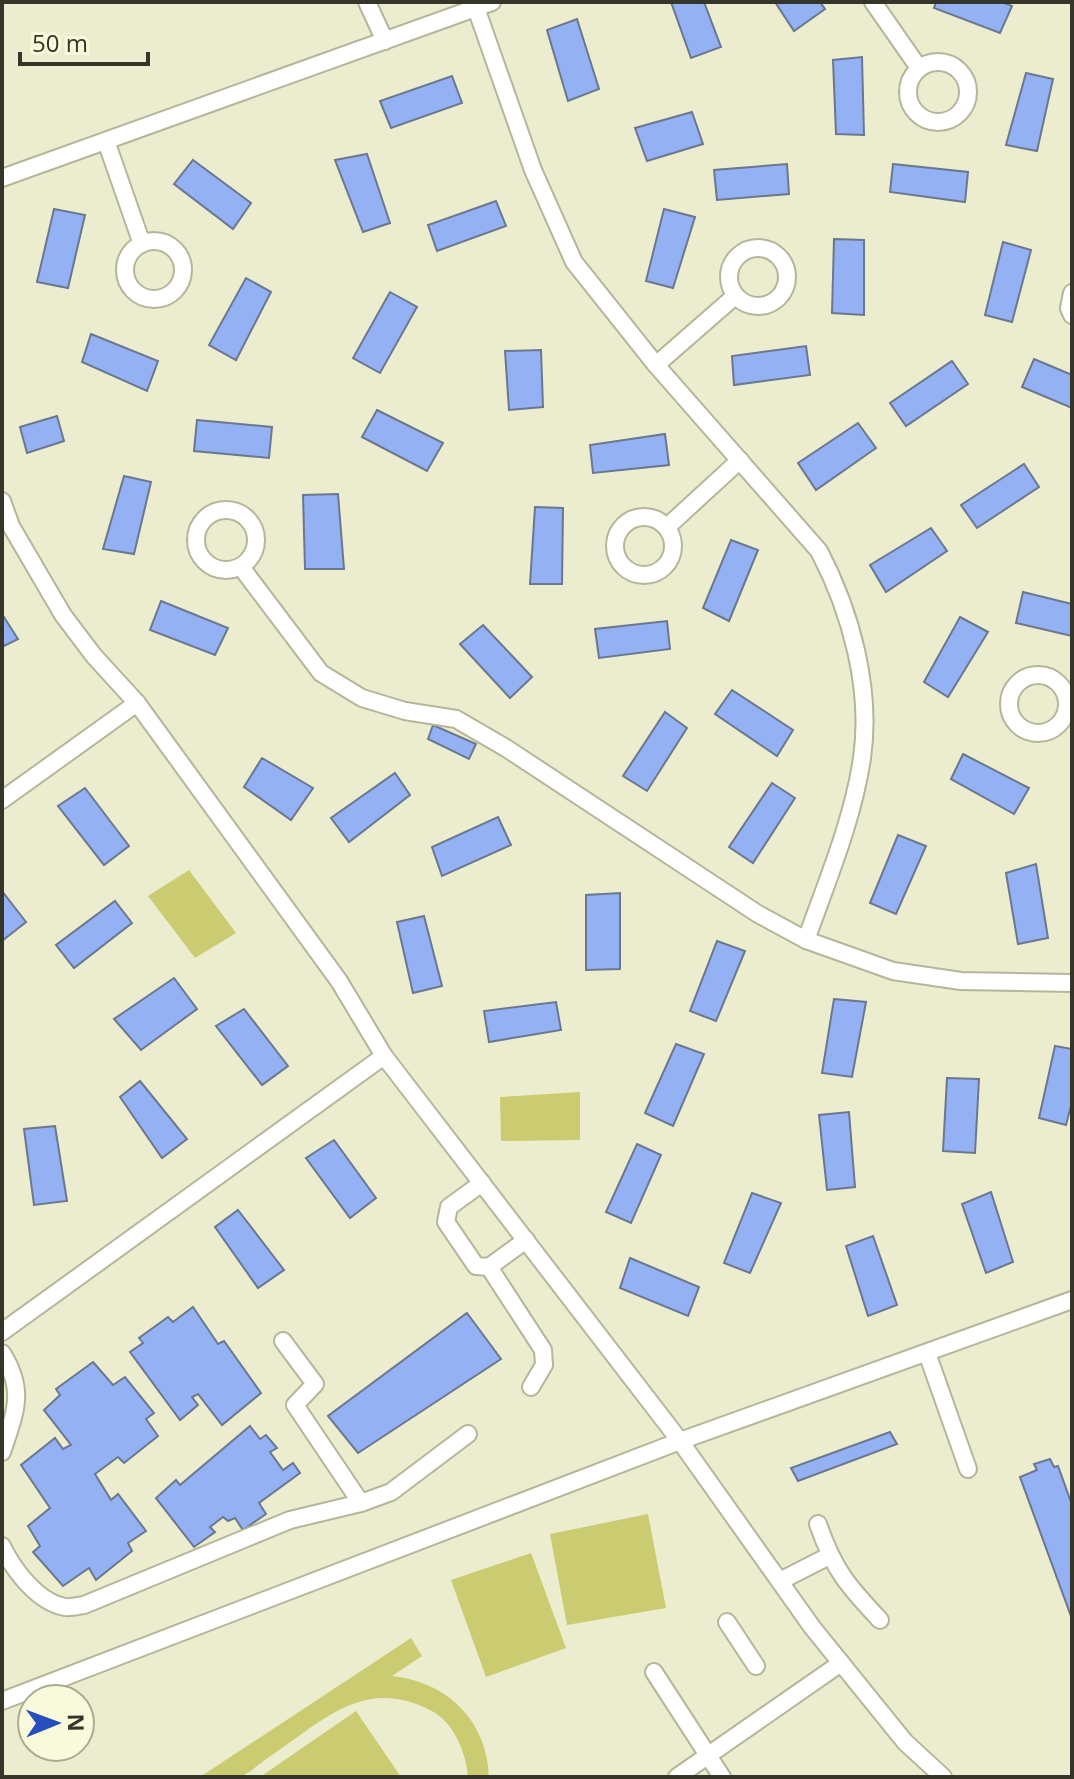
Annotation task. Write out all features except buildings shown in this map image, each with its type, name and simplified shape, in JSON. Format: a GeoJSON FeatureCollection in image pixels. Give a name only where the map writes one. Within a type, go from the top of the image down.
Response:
{"type":"FeatureCollection","features":[{"type":"Feature","properties":{"kind":"street"},"geometry":{"type":"LineString","coordinates":[[367,2],[385,41]]}},
{"type":"Feature","properties":{"kind":"street"},"geometry":{"type":"LineString","coordinates":[[873,2],[919,68]]}},
{"type":"Feature","properties":{"kind":"street"},"geometry":{"type":"LineString","coordinates":[[2,178],[484,5],[533,170],[574,262],[656,365],[819,551],[831,574],[851,634],[863,698],[865,732],[856,791],[806,940]]}},
{"type":"Feature","properties":{"kind":"street"},"geometry":{"type":"LineString","coordinates":[[106,141],[142,244]]}},
{"type":"Feature","properties":{"kind":"street"},"geometry":{"type":"LineString","coordinates":[[1072,293],[1069,308],[1072,315]]}},
{"type":"Feature","properties":{"kind":"street"},"geometry":{"type":"LineString","coordinates":[[656,365],[735,296]]}},
{"type":"Feature","properties":{"kind":"street"},"geometry":{"type":"LineString","coordinates":[[667,527],[740,460]]}},
{"type":"Feature","properties":{"kind":"street"},"geometry":{"type":"LineString","coordinates":[[2,501],[25,552],[63,615],[94,656],[137,703],[339,981],[384,1056],[680,1441],[841,1663],[905,1742],[943,1777]]}},
{"type":"Feature","properties":{"kind":"street"},"geometry":{"type":"LineString","coordinates":[[241,567],[321,673],[362,698],[405,711],[456,719],[506,748],[758,914],[806,940],[893,971],[961,981],[1072,983]]}},
{"type":"Feature","properties":{"kind":"street"},"geometry":{"type":"LineString","coordinates":[[2,800],[137,703]]}},
{"type":"Feature","properties":{"kind":"street"},"geometry":{"type":"LineString","coordinates":[[2,1332],[384,1056]]}},
{"type":"Feature","properties":{"kind":"street"},"geometry":{"type":"LineString","coordinates":[[482,1183],[449,1207],[446,1222],[476,1266],[489,1267],[526,1240]]}},
{"type":"Feature","properties":{"kind":"street"},"geometry":{"type":"LineString","coordinates":[[489,1267],[543,1350],[544,1365],[531,1387]]}},
{"type":"Feature","properties":{"kind":"street"},"geometry":{"type":"LineString","coordinates":[[2,1701],[680,1441],[1072,1300]]}},
{"type":"Feature","properties":{"kind":"street"},"geometry":{"type":"LineString","coordinates":[[283,1341],[315,1384],[295,1405],[361,1503]]}},
{"type":"Feature","properties":{"kind":"street"},"geometry":{"type":"LineString","coordinates":[[2,1353],[11,1367],[18,1399],[2,1452]]}},
{"type":"Feature","properties":{"kind":"street"},"geometry":{"type":"LineString","coordinates":[[927,1353],[968,1469]]}},
{"type":"Feature","properties":{"kind":"street"},"geometry":{"type":"LineString","coordinates":[[2,1546],[34,1590],[65,1608],[84,1605],[290,1520],[361,1503],[391,1492],[468,1434]]}},
{"type":"Feature","properties":{"kind":"street"},"geometry":{"type":"LineString","coordinates":[[818,1524],[829,1556],[845,1583],[880,1620]]}},
{"type":"Feature","properties":{"kind":"street"},"geometry":{"type":"LineString","coordinates":[[780,1581],[829,1556]]}},
{"type":"Feature","properties":{"kind":"street"},"geometry":{"type":"LineString","coordinates":[[727,1622],[756,1666]]}},
{"type":"Feature","properties":{"kind":"street"},"geometry":{"type":"LineString","coordinates":[[677,1777],[841,1663]]}},
{"type":"Feature","properties":{"kind":"street"},"geometry":{"type":"LineString","coordinates":[[654,1672],[722,1777]]}},
{"type":"Feature","properties":{"kind":"shaded area"},"geometry":{"type":"Polygon","coordinates":[[[189,870],[236,933],[195,958],[148,896],[189,870]]]}},
{"type":"Feature","properties":{"kind":"shaded area"},"geometry":{"type":"Polygon","coordinates":[[[580,1092],[580,1140],[501,1141],[500,1097],[580,1092]]]}},
{"type":"Feature","properties":{"kind":"shaded area"},"geometry":{"type":"Polygon","coordinates":[[[648,1514],[666,1608],[567,1625],[550,1534],[648,1514]]]}},
{"type":"Feature","properties":{"kind":"shaded area"},"geometry":{"type":"Polygon","coordinates":[[[531,1553],[566,1648],[486,1677],[451,1580],[531,1553]]]}},
{"type":"Feature","properties":{"kind":"shaded area"},"geometry":{"type":"Polygon","coordinates":[[[411,1638],[422,1656],[392,1676],[430,1686],[460,1707],[481,1738],[489,1777],[468,1777],[465,1758],[457,1739],[438,1715],[406,1701],[384,1698],[364,1700],[326,1717],[242,1776],[200,1777],[411,1638]]]}},
{"type":"Feature","properties":{"kind":"shaded area"},"geometry":{"type":"Polygon","coordinates":[[[356,1711],[401,1777],[260,1777],[356,1711]]]}}]}
